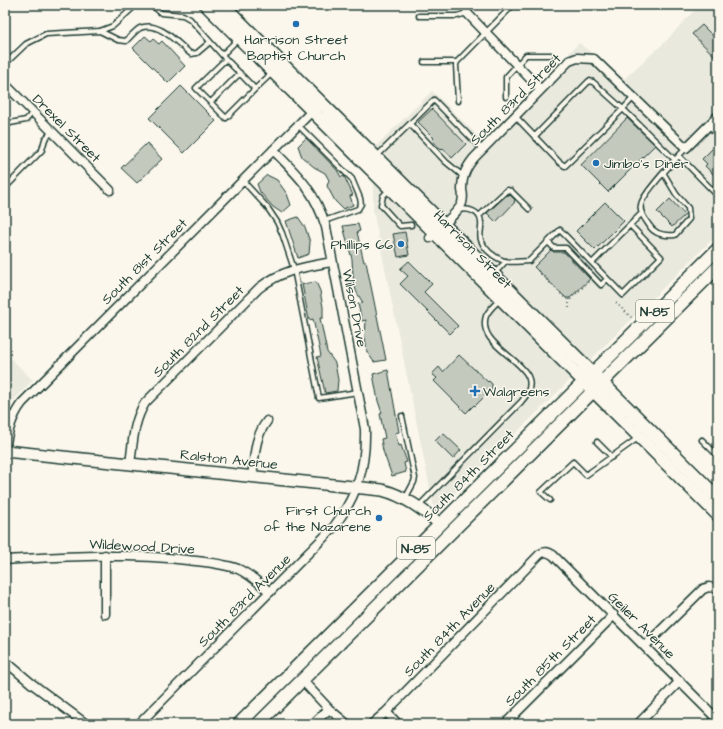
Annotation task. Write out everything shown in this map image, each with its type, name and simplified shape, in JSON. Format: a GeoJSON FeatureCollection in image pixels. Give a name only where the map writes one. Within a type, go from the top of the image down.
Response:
{"type":"FeatureCollection","features":[{"type":"Feature","properties":{"kind":"main road","name":"Harrison Street"},"geometry":{"type":"LineString","coordinates":[[206,5],[273,72],[376,157],[436,231],[494,274],[588,377]]}},
{"type":"Feature","properties":{"kind":"main road","name":"Harrison Street"},"geometry":{"type":"LineString","coordinates":[[223,5],[390,189],[436,231],[501,298],[718,498]]}},
{"type":"Feature","properties":{"kind":"main road","name":"South 84th Street"},"geometry":{"type":"LineString","coordinates":[[240,724],[718,248]]}},
{"type":"Feature","properties":{"kind":"main road","name":"South 84th Street"},"geometry":{"type":"LineString","coordinates":[[258,724],[718,267]]}},
{"type":"Feature","properties":{"kind":"main road","name":"Harrison Street"},"geometry":{"type":"LineString","coordinates":[[598,386],[640,436],[718,515]]}},
{"type":"Feature","properties":{"kind":"main road"},"geometry":{"type":"LineString","coordinates":[[394,588],[402,574],[438,537],[440,533],[440,524]]}},
{"type":"Feature","properties":{"kind":"street"},"geometry":{"type":"LineString","coordinates":[[467,9],[486,33],[540,89]]}},
{"type":"Feature","properties":{"kind":"street","name":"South 83rd Street"},"geometry":{"type":"LineString","coordinates":[[463,176],[467,167],[482,149],[569,61],[577,58],[594,59],[686,148]]}},
{"type":"Feature","properties":{"kind":"street","name":"Drexel Street"},"geometry":{"type":"LineString","coordinates":[[5,84],[110,190]]}},
{"type":"Feature","properties":{"kind":"street","name":"South 81st Street"},"geometry":{"type":"LineString","coordinates":[[5,451],[9,427],[22,403],[242,180],[317,107]]}},
{"type":"Feature","properties":{"kind":"street"},"geometry":{"type":"LineString","coordinates":[[686,148],[718,116]]}},
{"type":"Feature","properties":{"kind":"street","name":"Wilson Drive"},"geometry":{"type":"LineString","coordinates":[[273,150],[305,183],[318,204],[324,221],[365,429],[363,465],[356,487]]}},
{"type":"Feature","properties":{"kind":"street"},"geometry":{"type":"LineString","coordinates":[[436,231],[459,210],[463,200],[463,176]]}},
{"type":"Feature","properties":{"kind":"street","name":"South 82nd Street"},"geometry":{"type":"LineString","coordinates":[[130,464],[135,426],[142,409],[148,400],[259,288],[280,274],[294,269],[332,262]]}},
{"type":"Feature","properties":{"kind":"street"},"geometry":{"type":"LineString","coordinates":[[252,477],[257,438],[267,421]]}},
{"type":"Feature","properties":{"kind":"street","name":"Ralston Avenue"},"geometry":{"type":"LineString","coordinates":[[5,451],[356,487],[387,492],[405,499],[419,507],[440,524]]}},
{"type":"Feature","properties":{"kind":"street","name":"South 83rd Avenue"},"geometry":{"type":"LineString","coordinates":[[139,724],[333,528],[350,501],[356,487]]}},
{"type":"Feature","properties":{"kind":"street","name":"Geiler Avenue"},"geometry":{"type":"LineString","coordinates":[[545,552],[553,555],[718,720]]}},
{"type":"Feature","properties":{"kind":"street","name":"South 84th Avenue"},"geometry":{"type":"LineString","coordinates":[[372,724],[386,712],[540,554],[545,552]]}},
{"type":"Feature","properties":{"kind":"street"},"geometry":{"type":"LineString","coordinates":[[105,555],[105,614]]}},
{"type":"Feature","properties":{"kind":"street","name":"Wildewood Drive"},"geometry":{"type":"LineString","coordinates":[[5,560],[105,555],[137,555],[169,558],[228,566],[248,575],[270,592]]}},
{"type":"Feature","properties":{"kind":"street"},"geometry":{"type":"LineString","coordinates":[[645,646],[703,589],[709,587],[718,589]]}},
{"type":"Feature","properties":{"kind":"street","name":"South 85th Street"},"geometry":{"type":"LineString","coordinates":[[505,724],[614,615]]}},
{"type":"Feature","properties":{"kind":"street"},"geometry":{"type":"LineString","coordinates":[[5,661],[31,683],[86,724]]}},
{"type":"Feature","properties":{"kind":"street"},"geometry":{"type":"LineString","coordinates":[[302,680],[341,722]]}},
{"type":"Feature","properties":{"kind":"street"},"geometry":{"type":"LineString","coordinates":[[638,724],[680,681]]}},
{"type":"Feature","properties":{"kind":"street"},"geometry":{"type":"LineString","coordinates":[[313,724],[329,708]]}},
{"type":"Feature","properties":{"kind":"street"},"geometry":{"type":"LineString","coordinates":[[386,712],[398,724]]}},
{"type":"Feature","properties":{"kind":"lane"},"geometry":{"type":"LineString","coordinates":[[5,64],[26,44],[46,34],[100,31],[113,26],[136,5]]}},
{"type":"Feature","properties":{"kind":"lane"},"geometry":{"type":"LineString","coordinates":[[152,5],[161,13],[183,15],[190,19],[255,89]]}},
{"type":"Feature","properties":{"kind":"lane"},"geometry":{"type":"LineString","coordinates":[[458,101],[457,62],[513,5],[546,6]]}},
{"type":"Feature","properties":{"kind":"lane"},"geometry":{"type":"LineString","coordinates":[[419,16],[457,16],[467,9]]}},
{"type":"Feature","properties":{"kind":"lane"},"geometry":{"type":"LineString","coordinates":[[100,31],[118,40],[126,41],[139,29],[147,26],[164,32],[174,38],[191,54],[197,53],[210,42]]}},
{"type":"Feature","properties":{"kind":"lane"},"geometry":{"type":"LineString","coordinates":[[222,55],[239,38]]}},
{"type":"Feature","properties":{"kind":"lane"},"geometry":{"type":"LineString","coordinates":[[506,97],[506,77],[526,55],[551,55]]}},
{"type":"Feature","properties":{"kind":"lane"},"geometry":{"type":"LineString","coordinates":[[226,59],[196,88],[226,118],[273,72]]}},
{"type":"Feature","properties":{"kind":"lane"},"geometry":{"type":"LineString","coordinates":[[424,62],[457,62]]}},
{"type":"Feature","properties":{"kind":"lane"},"geometry":{"type":"LineString","coordinates":[[211,102],[240,73]]}},
{"type":"Feature","properties":{"kind":"lane"},"geometry":{"type":"LineString","coordinates":[[535,136],[590,81],[623,109],[675,160]]}},
{"type":"Feature","properties":{"kind":"lane"},"geometry":{"type":"LineString","coordinates":[[515,116],[564,166],[634,97]]}},
{"type":"Feature","properties":{"kind":"lane"},"geometry":{"type":"LineString","coordinates":[[376,157],[434,100],[482,149]]}},
{"type":"Feature","properties":{"kind":"lane"},"geometry":{"type":"LineString","coordinates":[[5,126],[10,123],[26,120],[33,112]]}},
{"type":"Feature","properties":{"kind":"lane"},"geometry":{"type":"LineString","coordinates":[[410,124],[446,162],[463,176]]}},
{"type":"Feature","properties":{"kind":"lane"},"geometry":{"type":"LineString","coordinates":[[298,125],[352,179],[360,198],[361,204],[358,209],[324,221]]}},
{"type":"Feature","properties":{"kind":"lane"},"geometry":{"type":"LineString","coordinates":[[708,126],[718,136]]}},
{"type":"Feature","properties":{"kind":"lane"},"geometry":{"type":"LineString","coordinates":[[5,188],[42,150],[45,139],[53,132]]}},
{"type":"Feature","properties":{"kind":"lane"},"geometry":{"type":"LineString","coordinates":[[664,174],[676,194],[688,208],[689,219],[675,235],[664,237],[651,228],[642,213],[640,205],[648,191],[686,148]]}},
{"type":"Feature","properties":{"kind":"lane"},"geometry":{"type":"LineString","coordinates":[[679,156],[718,196]]}},
{"type":"Feature","properties":{"kind":"lane"},"geometry":{"type":"LineString","coordinates":[[242,180],[267,207],[282,233],[294,269],[319,398],[358,392]]}},
{"type":"Feature","properties":{"kind":"lane"},"geometry":{"type":"LineString","coordinates":[[390,189],[383,196],[381,205],[400,226],[411,225]]}},
{"type":"Feature","properties":{"kind":"lane"},"geometry":{"type":"LineString","coordinates":[[479,216],[507,190],[511,191],[529,209]]}},
{"type":"Feature","properties":{"kind":"lane"},"geometry":{"type":"LineString","coordinates":[[459,210],[472,210],[479,216],[481,222],[481,237],[484,246],[491,254],[506,261],[529,261],[560,230],[623,295],[661,257],[630,225]]}},
{"type":"Feature","properties":{"kind":"lane"},"geometry":{"type":"LineString","coordinates":[[592,263],[642,213]]}},
{"type":"Feature","properties":{"kind":"lane"},"geometry":{"type":"LineString","coordinates":[[548,242],[554,248],[566,248],[601,285],[607,279]]}},
{"type":"Feature","properties":{"kind":"lane"},"geometry":{"type":"LineString","coordinates":[[494,274],[506,261]]}},
{"type":"Feature","properties":{"kind":"lane"},"geometry":{"type":"LineString","coordinates":[[419,507],[521,402],[528,390],[529,381],[523,368],[489,338],[486,330],[486,315],[501,298]]}},
{"type":"Feature","properties":{"kind":"lane"},"geometry":{"type":"LineString","coordinates":[[5,412],[14,416]]}},
{"type":"Feature","properties":{"kind":"lane"},"geometry":{"type":"LineString","coordinates":[[402,416],[415,478],[405,499]]}},
{"type":"Feature","properties":{"kind":"lane"},"geometry":{"type":"LineString","coordinates":[[550,500],[541,492],[573,462],[586,475],[640,436]]}},
{"type":"Feature","properties":{"kind":"lane"},"geometry":{"type":"LineString","coordinates":[[702,440],[718,456]]}},
{"type":"Feature","properties":{"kind":"lane"},"geometry":{"type":"LineString","coordinates":[[597,442],[612,456]]}},
{"type":"Feature","properties":{"kind":"path"},"geometry":{"type":"LineString","coordinates":[[538,271],[566,299],[569,299]]}},
{"type":"Feature","properties":{"kind":"path"},"geometry":{"type":"LineString","coordinates":[[569,299],[571,299],[589,281],[594,286]]}},
{"type":"Feature","properties":{"kind":"path"},"geometry":{"type":"LineString","coordinates":[[569,299],[569,308]]}},
{"type":"Feature","properties":{"kind":"path"},"geometry":{"type":"LineString","coordinates":[[616,303],[632,318]]}},
{"type":"Feature","properties":{"kind":"shaded area"},"geometry":{"type":"Polygon","coordinates":[[[699,5],[718,5],[718,234],[435,513],[373,210],[373,149],[432,91],[484,142],[579,43],[624,79],[665,42],[699,5]]]}},
{"type":"Feature","properties":{"kind":"shaded area"},"geometry":{"type":"Polygon","coordinates":[[[5,353],[33,380],[11,403],[5,418],[5,353]]]}},
{"type":"Feature","properties":{"kind":"building"},"geometry":{"type":"Polygon","coordinates":[[[702,25],[718,41],[718,59],[692,34],[702,25]]]}},
{"type":"Feature","properties":{"kind":"building"},"geometry":{"type":"Polygon","coordinates":[[[145,36],[151,41],[153,39],[159,44],[162,41],[185,66],[168,83],[133,48],[145,36]]]}},
{"type":"Feature","properties":{"kind":"building"},"geometry":{"type":"Polygon","coordinates":[[[181,86],[216,121],[184,153],[149,118],[181,86]]]}},
{"type":"Feature","properties":{"kind":"building"},"geometry":{"type":"Polygon","coordinates":[[[432,109],[466,144],[452,158],[443,148],[441,150],[432,140],[434,138],[418,122],[432,109]]]}},
{"type":"Feature","properties":{"kind":"building"},"geometry":{"type":"Polygon","coordinates":[[[627,118],[655,145],[608,192],[581,165],[627,118]]]}},
{"type":"Feature","properties":{"kind":"building"},"geometry":{"type":"Polygon","coordinates":[[[306,138],[337,170],[341,177],[344,176],[353,195],[350,196],[353,205],[343,209],[335,201],[327,186],[329,180],[325,173],[314,167],[302,157],[298,146],[306,138]]]}},
{"type":"Feature","properties":{"kind":"building"},"geometry":{"type":"Polygon","coordinates":[[[147,143],[162,159],[137,183],[121,168],[147,143]]]}},
{"type":"Feature","properties":{"kind":"building"},"geometry":{"type":"Polygon","coordinates":[[[715,146],[718,150],[718,179],[705,166],[707,164],[702,159],[715,146]]]}},
{"type":"Feature","properties":{"kind":"building"},"geometry":{"type":"Polygon","coordinates":[[[267,175],[277,180],[287,194],[291,205],[282,213],[273,207],[260,192],[257,184],[267,175]]]}},
{"type":"Feature","properties":{"kind":"building"},"geometry":{"type":"Polygon","coordinates":[[[509,194],[515,202],[496,222],[487,213],[509,194]]]}},
{"type":"Feature","properties":{"kind":"building"},"geometry":{"type":"Polygon","coordinates":[[[670,199],[685,215],[672,227],[657,212],[670,199]]]}},
{"type":"Feature","properties":{"kind":"building"},"geometry":{"type":"Polygon","coordinates":[[[605,202],[624,221],[595,250],[576,231],[605,202]]]}},
{"type":"Feature","properties":{"kind":"building"},"geometry":{"type":"Polygon","coordinates":[[[298,217],[305,227],[310,242],[309,254],[298,258],[286,221],[298,217]]]}},
{"type":"Feature","properties":{"kind":"building"},"geometry":{"type":"Polygon","coordinates":[[[358,224],[360,231],[357,232],[364,262],[366,262],[386,360],[374,362],[367,352],[365,337],[366,320],[362,321],[358,304],[363,303],[356,291],[352,259],[343,226],[358,224]]]}},
{"type":"Feature","properties":{"kind":"building","name":"Phillips 66"},"geometry":{"type":"Polygon","coordinates":[[[405,232],[409,255],[398,257],[393,234],[405,232]]]}},
{"type":"Feature","properties":{"kind":"building"},"geometry":{"type":"Polygon","coordinates":[[[551,250],[554,252],[564,252],[590,279],[570,298],[566,298],[534,267],[551,250]]]}},
{"type":"Feature","properties":{"kind":"building"},"geometry":{"type":"Polygon","coordinates":[[[409,261],[432,284],[424,292],[458,326],[450,334],[400,284],[408,276],[400,269],[409,261]]]}},
{"type":"Feature","properties":{"kind":"building"},"geometry":{"type":"Polygon","coordinates":[[[316,282],[320,291],[323,307],[323,318],[320,318],[327,352],[335,363],[338,380],[337,391],[325,393],[317,357],[321,356],[313,319],[309,320],[302,284],[316,282]]]}},
{"type":"Feature","properties":{"kind":"building","name":"Walgreens"},"geometry":{"type":"Polygon","coordinates":[[[459,355],[492,384],[492,390],[490,393],[489,392],[466,413],[434,381],[437,378],[432,374],[439,367],[443,372],[459,355]]]}},
{"type":"Feature","properties":{"kind":"building"},"geometry":{"type":"Polygon","coordinates":[[[388,370],[399,432],[395,433],[399,446],[401,445],[407,462],[404,463],[406,472],[392,476],[383,451],[381,439],[385,438],[380,414],[382,413],[373,374],[388,370]]]}},
{"type":"Feature","properties":{"kind":"building"},"geometry":{"type":"Polygon","coordinates":[[[443,433],[461,450],[453,459],[435,441],[443,433]]]}},
{"type":"Feature","properties":{"kind":"place","name":"Harrison Street Baptist Church"},"geometry":{"type":"Point","coordinates":[296,24]}},
{"type":"Feature","properties":{"kind":"place","name":"Jimbo's Diner"},"geometry":{"type":"Point","coordinates":[596,163]}},
{"type":"Feature","properties":{"kind":"place","name":"Phillips 66"},"geometry":{"type":"Point","coordinates":[401,244]}},
{"type":"Feature","properties":{"kind":"place","name":"Walgreens"},"geometry":{"type":"Point","coordinates":[475,391]}},
{"type":"Feature","properties":{"kind":"place","name":"First Church of the Nazarene"},"geometry":{"type":"Point","coordinates":[379,518]}}]}
